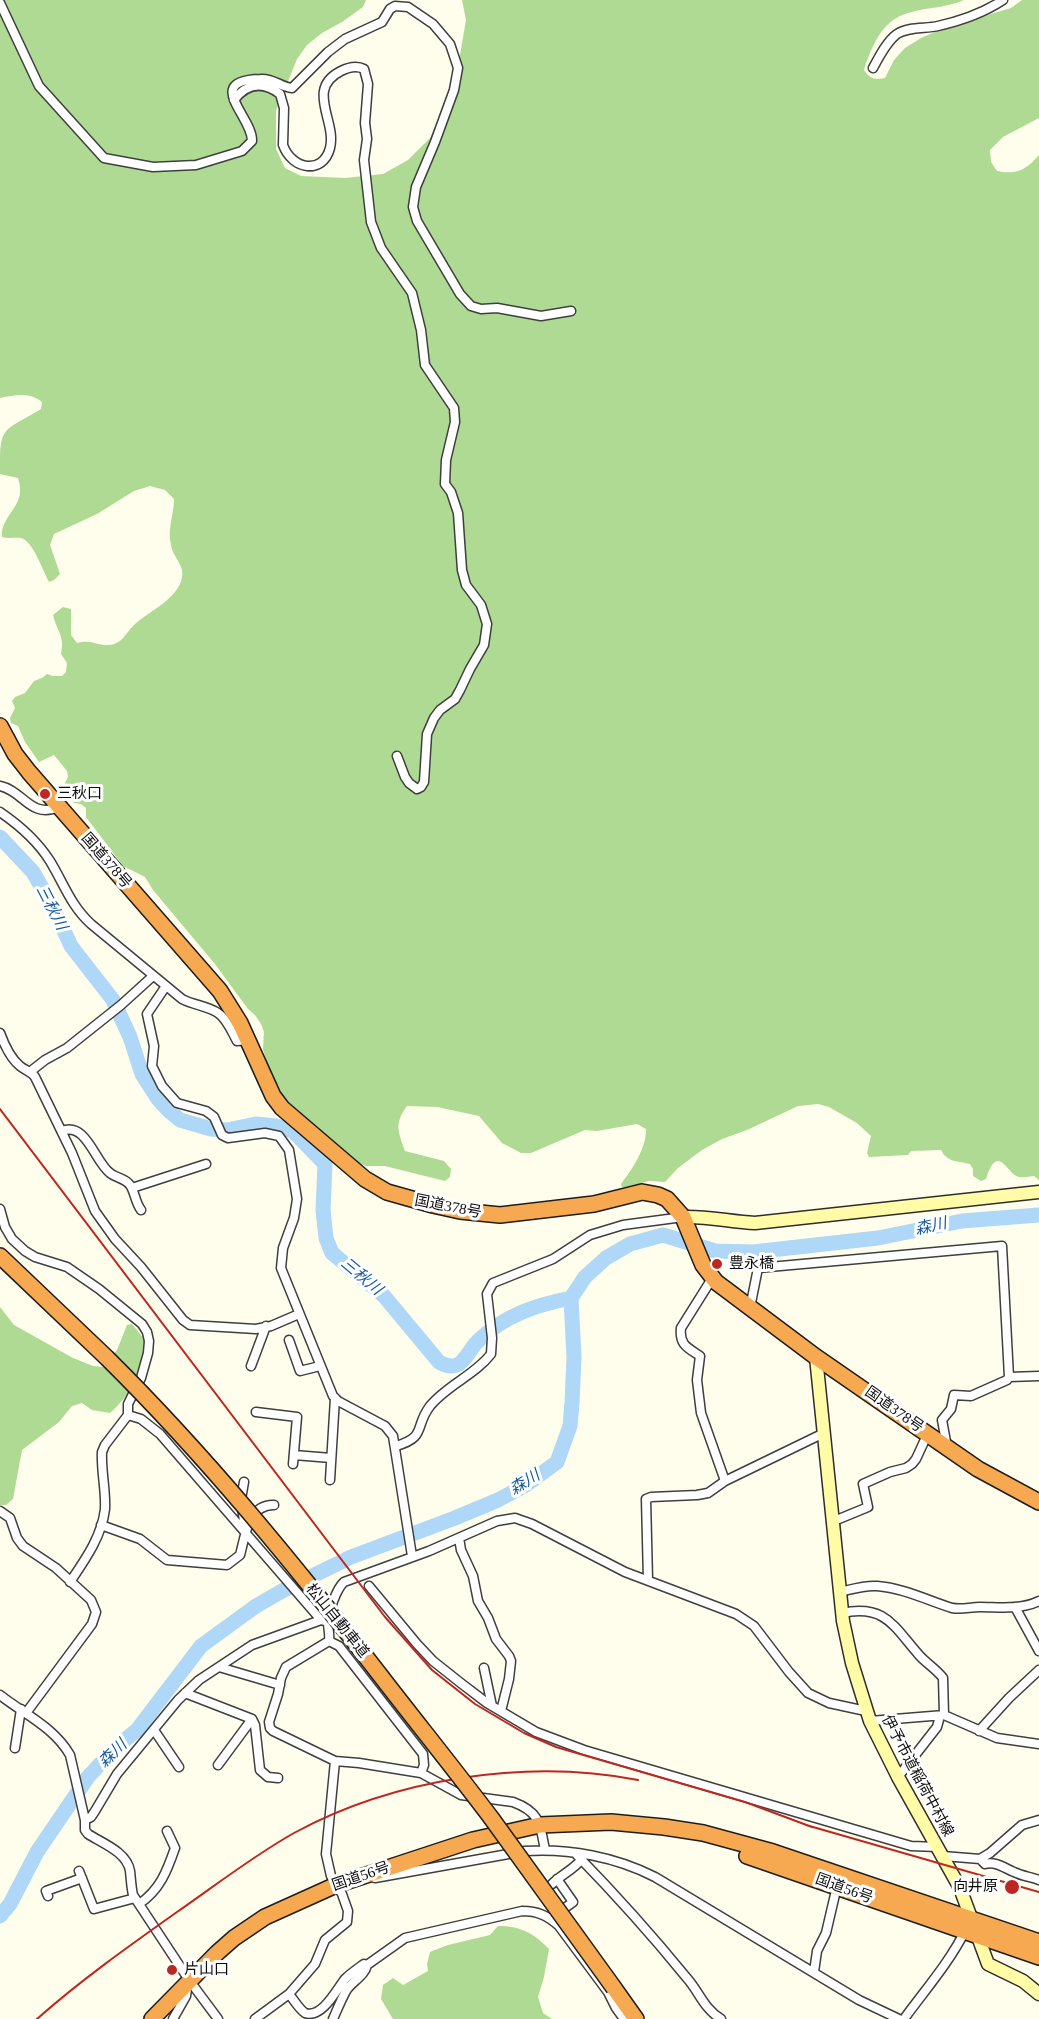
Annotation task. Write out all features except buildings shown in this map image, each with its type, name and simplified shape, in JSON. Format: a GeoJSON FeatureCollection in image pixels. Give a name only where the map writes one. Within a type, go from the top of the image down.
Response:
{"type":"FeatureCollection","features":[{"type":"Feature","properties":{"kind":"highway","name":"国道378号"},"geometry":{"type":"LineString","coordinates":[[0,726],[15,754],[220,991],[249,1040],[273,1096],[282,1108],[353,1170],[387,1192],[451,1209],[486,1215],[525,1213],[603,1202],[642,1192],[667,1199],[686,1223],[703,1265],[713,1277],[750,1308],[978,1469],[1039,1502]]}},
{"type":"Feature","properties":{"kind":"highway","name":"松山自動車道"},"geometry":{"type":"LineString","coordinates":[[0,1256],[148,1399],[265,1531],[491,1818],[636,2019]]}},
{"type":"Feature","properties":{"kind":"highway","name":"国道56号"},"geometry":{"type":"LineString","coordinates":[[611,1822],[702,1842],[972,1928],[1039,1942]]}},
{"type":"Feature","properties":{"kind":"highway","name":"国道56号"},"geometry":{"type":"LineString","coordinates":[[152,2019],[225,1945],[248,1928],[295,1902],[344,1883],[473,1840],[540,1825],[611,1822],[703,1833],[773,1852],[972,1928],[1039,1957]]}},
{"type":"Feature","properties":{"kind":"street"},"geometry":{"type":"LineString","coordinates":[[873,68],[897,34],[914,28],[937,26],[957,20],[1004,0]]}},
{"type":"Feature","properties":{"kind":"street"},"geometry":{"type":"LineString","coordinates":[[0,3],[39,86],[98,154],[104,158],[153,167],[196,165],[242,152],[252,141],[252,134],[238,111],[232,90],[234,86],[239,82],[263,78],[292,88],[314,65],[345,39],[382,22],[390,9],[404,3],[438,30],[450,44],[458,68],[450,102],[416,187],[414,214],[425,237],[460,294],[471,306],[542,316],[571,311]]}},
{"type":"Feature","properties":{"kind":"street"},"geometry":{"type":"LineString","coordinates":[[234,100],[240,92],[255,85],[266,86],[280,94],[284,108],[283,145],[285,151],[300,166],[313,165],[326,156],[330,147],[331,128],[323,98],[325,88],[336,74],[344,69],[359,67],[364,69],[368,84],[365,123],[367,139],[364,160],[371,222],[381,248],[412,293],[421,330],[424,365],[454,408],[455,422],[446,460],[445,484],[451,492],[458,513],[462,570],[466,585],[486,616],[486,634],[484,645],[455,699],[434,717],[427,734],[424,783],[421,787],[417,789],[409,783],[397,756]]}},
{"type":"Feature","properties":{"kind":"street"},"geometry":{"type":"LineString","coordinates":[[0,786],[38,809],[50,811],[59,807]]}},
{"type":"Feature","properties":{"kind":"street"},"geometry":{"type":"LineString","coordinates":[[0,812],[43,850],[80,914],[166,986],[192,1004],[217,1011],[237,1041],[249,1040]]}},
{"type":"Feature","properties":{"kind":"street"},"geometry":{"type":"LineString","coordinates":[[31,1071],[67,1048],[153,976]]}},
{"type":"Feature","properties":{"kind":"street"},"geometry":{"type":"LineString","coordinates":[[166,986],[147,1014],[154,1046],[152,1066],[162,1086],[177,1103],[206,1112],[214,1117],[222,1135],[228,1138],[265,1133],[279,1136],[289,1150],[297,1199],[294,1218],[283,1248],[281,1268],[335,1398],[385,1426],[393,1437],[412,1552]]}},
{"type":"Feature","properties":{"kind":"street"},"geometry":{"type":"LineString","coordinates":[[0,1033],[13,1058],[20,1066],[31,1071],[62,1131],[95,1211],[115,1239],[141,1267],[183,1320],[190,1324],[256,1329],[299,1314]]}},
{"type":"Feature","properties":{"kind":"street"},"geometry":{"type":"LineString","coordinates":[[62,1131],[72,1128],[78,1131],[110,1173],[127,1182],[132,1188],[135,1201],[141,1210]]}},
{"type":"Feature","properties":{"kind":"street"},"geometry":{"type":"LineString","coordinates":[[132,1188],[206,1164]]}},
{"type":"Feature","properties":{"kind":"street"},"geometry":{"type":"LineString","coordinates":[[396,1446],[411,1442],[429,1407],[491,1354],[492,1338],[487,1311],[487,1294],[493,1283],[553,1260],[590,1235],[623,1225],[686,1223],[700,1216],[755,1223],[1039,1192]]}},
{"type":"Feature","properties":{"kind":"street"},"geometry":{"type":"LineString","coordinates":[[0,1209],[5,1227],[12,1239],[25,1251],[73,1271],[99,1289],[142,1324],[149,1341],[141,1378],[128,1404],[128,1414],[102,1452],[105,1510],[101,1525],[90,1551],[70,1582]]}},
{"type":"Feature","properties":{"kind":"street"},"geometry":{"type":"LineString","coordinates":[[750,1308],[758,1268],[1002,1246],[1010,1377]]}},
{"type":"Feature","properties":{"kind":"street"},"geometry":{"type":"LineString","coordinates":[[713,1277],[681,1328],[680,1336],[686,1348],[700,1356],[696,1380],[701,1413],[725,1481]]}},
{"type":"Feature","properties":{"kind":"street"},"geometry":{"type":"LineString","coordinates":[[251,1365],[266,1326]]}},
{"type":"Feature","properties":{"kind":"street"},"geometry":{"type":"LineString","coordinates":[[289,1340],[300,1371],[320,1366]]}},
{"type":"Feature","properties":{"kind":"street","name":"伊予市道稲荷中村線"},"geometry":{"type":"LineString","coordinates":[[816,1356],[842,1613],[852,1662],[868,1716],[897,1778],[960,1888],[972,1928],[988,1964],[1023,1981],[1039,1994]]}},
{"type":"Feature","properties":{"kind":"street"},"geometry":{"type":"LineString","coordinates":[[947,1447],[942,1420],[951,1409],[954,1395],[971,1396],[1010,1377],[1039,1376]]}},
{"type":"Feature","properties":{"kind":"street"},"geometry":{"type":"LineString","coordinates":[[330,1480],[335,1398]]}},
{"type":"Feature","properties":{"kind":"street"},"geometry":{"type":"LineString","coordinates":[[256,1412],[297,1417],[293,1460],[331,1458]]}},
{"type":"Feature","properties":{"kind":"street"},"geometry":{"type":"LineString","coordinates":[[128,1414],[146,1423],[160,1434],[325,1621],[330,1629],[329,1641]]}},
{"type":"Feature","properties":{"kind":"street"},"geometry":{"type":"LineString","coordinates":[[648,1581],[646,1498],[704,1495],[725,1481],[824,1433]]}},
{"type":"Feature","properties":{"kind":"street"},"geometry":{"type":"LineString","coordinates":[[834,1521],[868,1507],[863,1485],[912,1464],[928,1433]]}},
{"type":"Feature","properties":{"kind":"street"},"geometry":{"type":"LineString","coordinates":[[244,1482],[241,1499],[245,1531]]}},
{"type":"Feature","properties":{"kind":"street"},"geometry":{"type":"LineString","coordinates":[[101,1525],[140,1539],[167,1560],[221,1565],[232,1562],[240,1555],[245,1531],[257,1510],[274,1505]]}},
{"type":"Feature","properties":{"kind":"street"},"geometry":{"type":"LineString","coordinates":[[0,1511],[10,1518],[17,1538],[23,1546],[56,1568],[94,1604],[95,1618],[23,1711],[15,1748]]}},
{"type":"Feature","properties":{"kind":"street"},"geometry":{"type":"LineString","coordinates":[[84,1817],[91,1817],[117,1774],[199,1680],[252,1645],[325,1621],[335,1596],[344,1582],[412,1552],[459,1538],[497,1521],[514,1518],[532,1524],[610,1565],[746,1619],[808,1693],[829,1703],[868,1716],[942,1715],[997,1738],[1039,1744]]}},
{"type":"Feature","properties":{"kind":"street"},"geometry":{"type":"LineString","coordinates":[[459,1538],[461,1550],[473,1576],[478,1601],[488,1618],[496,1640],[511,1661],[501,1711]]}},
{"type":"Feature","properties":{"kind":"street"},"geometry":{"type":"LineString","coordinates":[[369,1586],[433,1661],[492,1706],[536,1732],[584,1750],[911,1846],[980,1859],[985,1864],[1001,1865],[1015,1873],[1039,1880]]}},
{"type":"Feature","properties":{"kind":"street"},"geometry":{"type":"LineString","coordinates":[[840,1592],[865,1586],[878,1586],[905,1591],[960,1609],[1015,1607],[1039,1601]]}},
{"type":"Feature","properties":{"kind":"street"},"geometry":{"type":"LineString","coordinates":[[1015,1607],[1039,1650]]}},
{"type":"Feature","properties":{"kind":"street"},"geometry":{"type":"LineString","coordinates":[[842,1613],[864,1610],[889,1620],[919,1655],[943,1678],[942,1715],[937,1727],[897,1778]]}},
{"type":"Feature","properties":{"kind":"street"},"geometry":{"type":"LineString","coordinates":[[329,1641],[286,1667],[269,1722],[273,1731],[335,1761],[421,1773],[461,1795],[521,1804],[536,1816],[540,1825],[544,1850]]}},
{"type":"Feature","properties":{"kind":"street"},"geometry":{"type":"LineString","coordinates":[[329,1641],[339,1646],[423,1754],[424,1765],[421,1773]]}},
{"type":"Feature","properties":{"kind":"street"},"geometry":{"type":"LineString","coordinates":[[219,1667],[279,1685]]}},
{"type":"Feature","properties":{"kind":"street"},"geometry":{"type":"LineString","coordinates":[[484,1668],[492,1706]]}},
{"type":"Feature","properties":{"kind":"street"},"geometry":{"type":"LineString","coordinates":[[979,1731],[1039,1670]]}},
{"type":"Feature","properties":{"kind":"street"},"geometry":{"type":"LineString","coordinates":[[185,1694],[252,1719],[255,1725],[260,1770],[264,1776],[278,1778]]}},
{"type":"Feature","properties":{"kind":"street"},"geometry":{"type":"LineString","coordinates":[[0,1695],[41,1723],[66,1748],[70,1755],[85,1830],[126,1860],[130,1870],[130,1883],[137,1901],[189,1980],[218,2019]]}},
{"type":"Feature","properties":{"kind":"street"},"geometry":{"type":"LineString","coordinates":[[218,1765],[252,1719]]}},
{"type":"Feature","properties":{"kind":"street"},"geometry":{"type":"LineString","coordinates":[[154,1730],[179,1767]]}},
{"type":"Feature","properties":{"kind":"street"},"geometry":{"type":"LineString","coordinates":[[335,1761],[326,1854],[331,1876],[344,1883],[506,1853],[544,1850],[613,1861],[647,1873],[859,2000],[899,2019]]}},
{"type":"Feature","properties":{"kind":"street"},"geometry":{"type":"LineString","coordinates":[[980,1859],[1022,1825],[1039,1820]]}},
{"type":"Feature","properties":{"kind":"street"},"geometry":{"type":"LineString","coordinates":[[48,1896],[46,1891],[80,1875],[93,1909],[137,1901],[156,1890],[170,1863],[175,1848],[167,1831]]}},
{"type":"Feature","properties":{"kind":"street"},"geometry":{"type":"LineString","coordinates":[[550,1918],[573,1902],[555,1882],[572,1870],[578,1856]]}},
{"type":"Feature","properties":{"kind":"street"},"geometry":{"type":"LineString","coordinates":[[578,1856],[626,1906],[688,1978],[708,2014],[721,2019]]}},
{"type":"Feature","properties":{"kind":"street"},"geometry":{"type":"LineString","coordinates":[[255,2019],[290,1994],[315,1964],[328,1936],[347,1922],[348,1911],[342,1894],[344,1883]]}},
{"type":"Feature","properties":{"kind":"street"},"geometry":{"type":"LineString","coordinates":[[814,1972],[817,1951],[826,1933],[837,1886]]}},
{"type":"Feature","properties":{"kind":"street"},"geometry":{"type":"LineString","coordinates":[[290,1994],[306,2014],[317,2014],[355,1970],[364,1964],[367,1965],[405,1938],[522,1911],[539,1912],[559,1926],[608,1992],[624,2019]]}},
{"type":"Feature","properties":{"kind":"street"},"geometry":{"type":"LineString","coordinates":[[904,2019],[972,1928]]}},
{"type":"Feature","properties":{"kind":"street"},"geometry":{"type":"LineString","coordinates":[[333,2019],[345,1992],[353,1981],[365,1972],[367,1965]]}},
{"type":"Feature","properties":{"kind":"street"},"geometry":{"type":"LineString","coordinates":[[173,2019],[186,1996],[189,1980]]}},
{"type":"Feature","properties":{"kind":"green space"},"geometry":{"type":"Polygon","coordinates":[[[0,0],[366,0],[363,7],[307,45],[297,59],[276,111],[276,149],[285,168],[301,176],[345,178],[383,174],[408,160],[430,138],[449,95],[460,55],[466,20],[462,0],[964,0],[908,13],[893,20],[881,32],[864,70],[871,77],[878,79],[885,78],[894,60],[905,48],[921,38],[944,28],[1011,8],[1022,0],[1039,0],[1039,118],[1003,137],[990,150],[991,162],[997,171],[1004,172],[1021,170],[1039,155],[1039,1180],[1034,1176],[1019,1177],[999,1161],[990,1168],[986,1179],[981,1181],[973,1176],[970,1164],[949,1159],[941,1150],[911,1151],[908,1155],[869,1157],[867,1153],[871,1136],[857,1123],[829,1107],[818,1104],[798,1106],[722,1139],[702,1150],[678,1168],[665,1182],[649,1181],[622,1187],[621,1184],[644,1144],[646,1129],[637,1124],[597,1131],[585,1130],[531,1153],[521,1153],[502,1143],[479,1116],[437,1107],[407,1106],[400,1118],[398,1128],[405,1151],[444,1161],[451,1169],[450,1177],[445,1181],[385,1166],[366,1166],[356,1162],[286,1102],[267,1064],[263,1049],[264,1032],[255,1015],[153,890],[145,877],[123,866],[86,817],[86,808],[74,803],[66,791],[67,771],[54,755],[39,762],[25,742],[18,726],[11,723],[10,718],[15,708],[12,701],[15,697],[25,693],[34,681],[47,674],[62,676],[66,672],[67,663],[61,654],[61,638],[53,615],[63,607],[71,609],[71,635],[77,643],[113,644],[120,641],[133,626],[172,595],[182,579],[182,570],[170,539],[174,499],[165,490],[150,486],[134,491],[97,514],[54,534],[50,545],[60,574],[49,582],[34,550],[25,540],[2,537],[5,522],[17,503],[20,488],[18,478],[0,474],[2,438],[10,427],[41,409],[42,402],[17,395],[0,398],[0,0]]]}},
{"type":"Feature","properties":{"kind":"green space"},"geometry":{"type":"Polygon","coordinates":[[[0,1307],[14,1325],[73,1358],[93,1366],[103,1367],[117,1350],[127,1325],[132,1324],[145,1340],[139,1371],[118,1406],[110,1413],[92,1410],[82,1403],[72,1406],[59,1422],[22,1450],[13,1499],[6,1505],[0,1505],[0,1307]]]}},
{"type":"Feature","properties":{"kind":"green space"},"geometry":{"type":"Polygon","coordinates":[[[498,1926],[513,1927],[526,1932],[549,1949],[538,1997],[543,2013],[552,2019],[393,2019],[381,1999],[383,1985],[393,1978],[403,1985],[428,1971],[430,1952],[448,1945],[490,1935],[498,1926]]]}},
{"type":"Feature","properties":{"kind":"waterway","name":"三秋川"},"geometry":{"type":"LineString","coordinates":[[0,837],[33,872],[71,946],[113,1000],[130,1037],[142,1074],[158,1099],[180,1120],[211,1129],[227,1130],[256,1124],[293,1131],[325,1164],[323,1210],[326,1238],[332,1253],[384,1296],[439,1362],[452,1366],[457,1365],[478,1341],[499,1324],[533,1308],[571,1298]]}},
{"type":"Feature","properties":{"kind":"waterway","name":"森川"},"geometry":{"type":"LineString","coordinates":[[0,1916],[10,1904],[37,1852],[88,1777],[115,1748],[137,1730],[201,1646],[256,1606],[282,1591],[351,1557],[498,1500],[526,1485],[557,1462],[570,1426],[572,1403],[574,1357],[571,1298],[585,1277],[606,1258],[630,1244],[663,1235],[715,1251],[753,1252],[878,1238],[962,1221],[1039,1215]]}},
{"type":"Feature","properties":{"kind":"railway"},"geometry":{"type":"LineString","coordinates":[[0,1109],[385,1617],[432,1670],[475,1704],[524,1733],[556,1747],[745,1802],[812,1827]]}},
{"type":"Feature","properties":{"kind":"railway"},"geometry":{"type":"LineString","coordinates":[[37,2019],[106,1964],[235,1871],[294,1833],[333,1814],[374,1799],[461,1778],[551,1771],[638,1780]]}},
{"type":"Feature","properties":{"kind":"railway"},"geometry":{"type":"LineString","coordinates":[[806,1825],[1039,1892]]}},
{"type":"Feature","properties":{"kind":"place","name":"三秋口"},"geometry":{"type":"Point","coordinates":[45,794]}},
{"type":"Feature","properties":{"kind":"place","name":"豊永橋"},"geometry":{"type":"Point","coordinates":[717,1264]}},
{"type":"Feature","properties":{"kind":"place","name":"向井原"},"geometry":{"type":"Point","coordinates":[1012,1887]}},
{"type":"Feature","properties":{"kind":"place","name":"片山口"},"geometry":{"type":"Point","coordinates":[172,1970]}}]}
